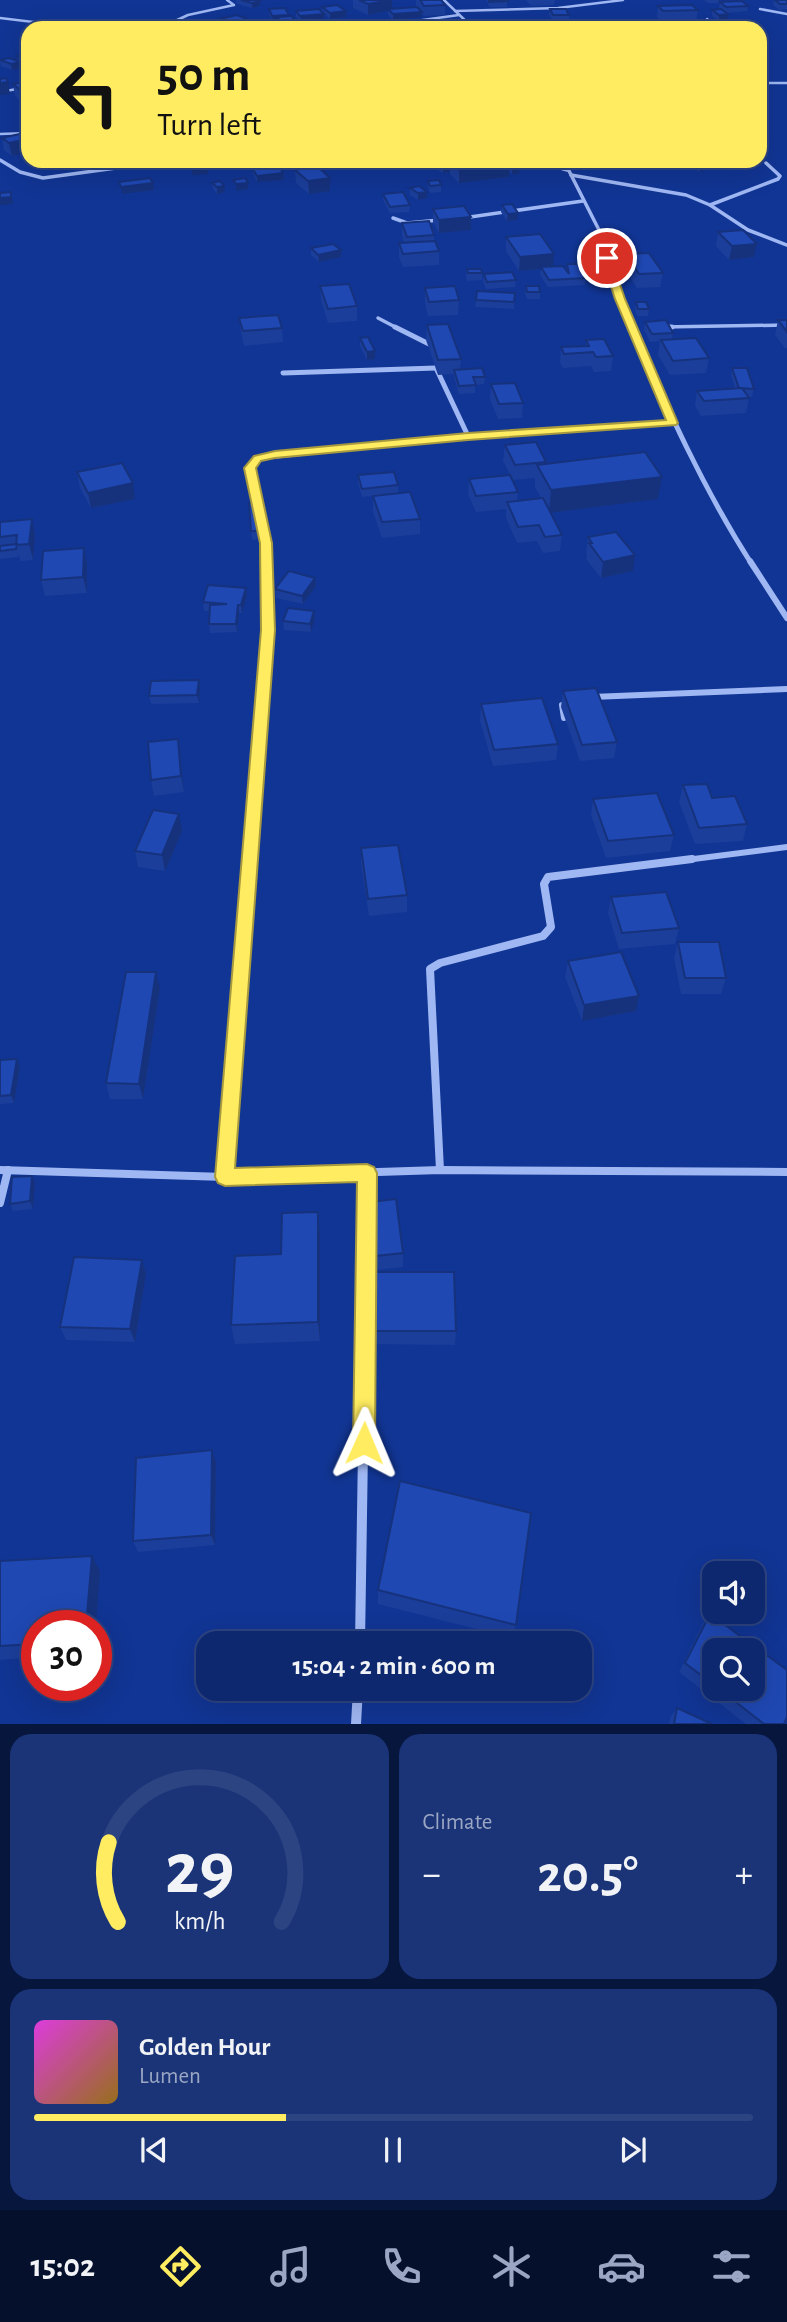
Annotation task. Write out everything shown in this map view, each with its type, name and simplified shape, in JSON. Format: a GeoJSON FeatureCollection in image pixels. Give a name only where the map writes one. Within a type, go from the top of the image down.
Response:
{"type":"FeatureCollection","features":[{"type":"Feature","properties":{"kind":"street"},"geometry":{"type":"LineString","coordinates":[[178,21],[188,15],[234,5],[228,0]]}},
{"type":"Feature","properties":{"kind":"street"},"geometry":{"type":"LineString","coordinates":[[444,0],[465,21]]}},
{"type":"Feature","properties":{"kind":"street"},"geometry":{"type":"LineString","coordinates":[[455,11],[558,8],[623,0]]}},
{"type":"Feature","properties":{"kind":"street"},"geometry":{"type":"LineString","coordinates":[[760,9],[787,14]]}},
{"type":"Feature","properties":{"kind":"street"},"geometry":{"type":"LineString","coordinates":[[416,21],[459,15]]}},
{"type":"Feature","properties":{"kind":"street"},"geometry":{"type":"LineString","coordinates":[[0,18],[25,21]]}},
{"type":"Feature","properties":{"kind":"street"},"geometry":{"type":"LineString","coordinates":[[767,83],[787,83]]}},
{"type":"Feature","properties":{"kind":"street"},"geometry":{"type":"LineString","coordinates":[[0,92],[21,88]]}},
{"type":"Feature","properties":{"kind":"street"},"geometry":{"type":"LineString","coordinates":[[0,134],[21,133]]}},
{"type":"Feature","properties":{"kind":"street"},"geometry":{"type":"LineString","coordinates":[[0,160],[19,172],[43,178],[116,168]]}},
{"type":"Feature","properties":{"kind":"street"},"geometry":{"type":"LineString","coordinates":[[710,205],[778,179],[780,176],[777,171],[767,164]]}},
{"type":"Feature","properties":{"kind":"street"},"geometry":{"type":"LineString","coordinates":[[557,168],[673,191],[710,205],[748,230],[787,245]]}},
{"type":"Feature","properties":{"kind":"street"},"geometry":{"type":"LineString","coordinates":[[567,168],[598,230],[631,327],[673,423],[724,520],[787,618]]}},
{"type":"Feature","properties":{"kind":"street"},"geometry":{"type":"LineString","coordinates":[[574,183],[598,178]]}},
{"type":"Feature","properties":{"kind":"street"},"geometry":{"type":"LineString","coordinates":[[457,219],[583,201]]}},
{"type":"Feature","properties":{"kind":"street"},"geometry":{"type":"LineString","coordinates":[[394,218],[407,223],[445,220]]}},
{"type":"Feature","properties":{"kind":"street"},"geometry":{"type":"LineString","coordinates":[[378,318],[434,346]]}},
{"type":"Feature","properties":{"kind":"street"},"geometry":{"type":"LineString","coordinates":[[657,327],[787,325]]}},
{"type":"Feature","properties":{"kind":"street"},"geometry":{"type":"LineString","coordinates":[[631,327],[644,327]]}},
{"type":"Feature","properties":{"kind":"street"},"geometry":{"type":"LineString","coordinates":[[437,360],[436,368],[468,436]]}},
{"type":"Feature","properties":{"kind":"street"},"geometry":{"type":"LineString","coordinates":[[283,373],[436,368]]}},
{"type":"Feature","properties":{"kind":"street"},"geometry":{"type":"LineString","coordinates":[[225,1177],[268,630],[266,543],[250,468],[258,458],[275,455],[468,436],[673,423]]}},
{"type":"Feature","properties":{"kind":"street"},"geometry":{"type":"LineString","coordinates":[[588,697],[787,689]]}},
{"type":"Feature","properties":{"kind":"street"},"geometry":{"type":"LineString","coordinates":[[564,718],[562,705],[567,699]]}},
{"type":"Feature","properties":{"kind":"street"},"geometry":{"type":"LineString","coordinates":[[440,1170],[430,969],[440,962],[543,936],[551,927],[544,884],[548,877],[787,847]]}},
{"type":"Feature","properties":{"kind":"street"},"geometry":{"type":"LineString","coordinates":[[0,1203],[4,1170],[225,1177],[440,1170],[787,1172]]}},
{"type":"Feature","properties":{"kind":"street"},"geometry":{"type":"LineString","coordinates":[[367,1173],[367,1229]]}},
{"type":"Feature","properties":{"kind":"street"},"geometry":{"type":"LineString","coordinates":[[360,1631],[367,1243]]}},
{"type":"Feature","properties":{"kind":"street"},"geometry":{"type":"LineString","coordinates":[[356,1724],[357,1701]]}},
{"type":"Feature","properties":{"kind":"building"},"geometry":{"type":"Polygon","coordinates":[[[241,0],[258,0],[260,1],[252,3],[241,0]]]}},
{"type":"Feature","properties":{"kind":"building"},"geometry":{"type":"Polygon","coordinates":[[[359,0],[391,0],[368,4],[359,0]]]}},
{"type":"Feature","properties":{"kind":"building"},"geometry":{"type":"Polygon","coordinates":[[[420,0],[441,0],[445,5],[424,6],[420,0]]]}},
{"type":"Feature","properties":{"kind":"building"},"geometry":{"type":"Polygon","coordinates":[[[775,0],[787,0],[787,4],[780,4],[775,0]]]}},
{"type":"Feature","properties":{"kind":"building"},"geometry":{"type":"Polygon","coordinates":[[[742,1],[748,6],[726,7],[720,2],[742,1]]]}},
{"type":"Feature","properties":{"kind":"building"},"geometry":{"type":"Polygon","coordinates":[[[337,5],[346,11],[330,13],[322,7],[337,5]]]}},
{"type":"Feature","properties":{"kind":"building"},"geometry":{"type":"Polygon","coordinates":[[[692,5],[698,10],[663,11],[658,6],[692,5]]]}},
{"type":"Feature","properties":{"kind":"building"},"geometry":{"type":"Polygon","coordinates":[[[417,7],[422,12],[393,14],[388,9],[417,7]]]}},
{"type":"Feature","properties":{"kind":"building"},"geometry":{"type":"Polygon","coordinates":[[[285,8],[289,15],[272,16],[269,9],[285,8]]]}},
{"type":"Feature","properties":{"kind":"building"},"geometry":{"type":"Polygon","coordinates":[[[319,9],[324,14],[300,16],[296,11],[319,9]]]}},
{"type":"Feature","properties":{"kind":"building"},"geometry":{"type":"Polygon","coordinates":[[[550,9],[566,9],[569,15],[553,15],[550,9]]]}},
{"type":"Feature","properties":{"kind":"building"},"geometry":{"type":"Polygon","coordinates":[[[721,9],[728,14],[719,15],[712,10],[721,9]]]}},
{"type":"Feature","properties":{"kind":"building"},"geometry":{"type":"Polygon","coordinates":[[[237,15],[252,21],[211,21],[237,15]]]}},
{"type":"Feature","properties":{"kind":"building"},"geometry":{"type":"Polygon","coordinates":[[[292,16],[294,21],[279,21],[278,17],[292,16]]]}},
{"type":"Feature","properties":{"kind":"building"},"geometry":{"type":"Polygon","coordinates":[[[9,58],[21,62],[11,64],[0,60],[9,58]]]}},
{"type":"Feature","properties":{"kind":"building"},"geometry":{"type":"Polygon","coordinates":[[[21,82],[21,91],[13,84],[21,82]]]}},
{"type":"Feature","properties":{"kind":"building"},"geometry":{"type":"Polygon","coordinates":[[[21,134],[21,140],[9,143],[2,138],[21,134]]]}},
{"type":"Feature","properties":{"kind":"building"},"geometry":{"type":"Polygon","coordinates":[[[252,168],[280,168],[283,173],[257,176],[252,168]]]}},
{"type":"Feature","properties":{"kind":"building"},"geometry":{"type":"Polygon","coordinates":[[[319,168],[330,178],[308,181],[295,170],[319,168]]]}},
{"type":"Feature","properties":{"kind":"building"},"geometry":{"type":"Polygon","coordinates":[[[150,178],[153,183],[121,187],[119,182],[150,178]]]}},
{"type":"Feature","properties":{"kind":"building"},"geometry":{"type":"Polygon","coordinates":[[[245,178],[248,183],[236,184],[233,180],[245,178]]]}},
{"type":"Feature","properties":{"kind":"building"},"geometry":{"type":"Polygon","coordinates":[[[439,180],[441,185],[430,186],[428,181],[439,180]]]}},
{"type":"Feature","properties":{"kind":"building"},"geometry":{"type":"Polygon","coordinates":[[[220,181],[224,186],[217,187],[212,183],[220,181]]]}},
{"type":"Feature","properties":{"kind":"building"},"geometry":{"type":"Polygon","coordinates":[[[419,186],[427,192],[418,193],[410,188],[419,186]]]}},
{"type":"Feature","properties":{"kind":"building"},"geometry":{"type":"Polygon","coordinates":[[[11,192],[11,197],[0,198],[0,193],[11,192]]]}},
{"type":"Feature","properties":{"kind":"building"},"geometry":{"type":"Polygon","coordinates":[[[403,192],[410,205],[390,207],[383,194],[403,192]]]}},
{"type":"Feature","properties":{"kind":"building"},"geometry":{"type":"Polygon","coordinates":[[[512,204],[518,213],[508,214],[502,205],[512,204]]]}},
{"type":"Feature","properties":{"kind":"building"},"geometry":{"type":"Polygon","coordinates":[[[464,206],[471,217],[439,220],[433,209],[464,206]]]}},
{"type":"Feature","properties":{"kind":"building"},"geometry":{"type":"Polygon","coordinates":[[[429,221],[434,235],[407,237],[402,223],[429,221]]]}},
{"type":"Feature","properties":{"kind":"building"},"geometry":{"type":"Polygon","coordinates":[[[743,230],[757,244],[732,246],[718,232],[743,230]]]}},
{"type":"Feature","properties":{"kind":"building"},"geometry":{"type":"Polygon","coordinates":[[[540,234],[554,254],[520,257],[506,237],[540,234]]]}},
{"type":"Feature","properties":{"kind":"building"},"geometry":{"type":"Polygon","coordinates":[[[435,241],[439,251],[403,254],[399,243],[435,241]]]}},
{"type":"Feature","properties":{"kind":"building"},"geometry":{"type":"Polygon","coordinates":[[[333,244],[341,250],[318,255],[311,248],[333,244]]]}},
{"type":"Feature","properties":{"kind":"building"},"geometry":{"type":"Polygon","coordinates":[[[649,253],[663,273],[639,274],[626,254],[649,253]]]}},
{"type":"Feature","properties":{"kind":"building"},"geometry":{"type":"Polygon","coordinates":[[[567,264],[582,264],[586,278],[549,280],[541,267],[563,266],[569,274],[567,264]]]}},
{"type":"Feature","properties":{"kind":"building"},"geometry":{"type":"Polygon","coordinates":[[[467,269],[481,269],[482,273],[468,273],[467,269]]]}},
{"type":"Feature","properties":{"kind":"building"},"geometry":{"type":"Polygon","coordinates":[[[512,272],[516,280],[487,282],[484,274],[512,272]]]}},
{"type":"Feature","properties":{"kind":"building"},"geometry":{"type":"Polygon","coordinates":[[[349,284],[357,306],[328,309],[320,286],[349,284]]]}},
{"type":"Feature","properties":{"kind":"building"},"geometry":{"type":"Polygon","coordinates":[[[455,286],[459,300],[429,302],[425,288],[455,286]]]}},
{"type":"Feature","properties":{"kind":"building"},"geometry":{"type":"Polygon","coordinates":[[[526,286],[539,286],[540,292],[527,292],[526,286]]]}},
{"type":"Feature","properties":{"kind":"building"},"geometry":{"type":"Polygon","coordinates":[[[477,291],[515,293],[514,302],[476,300],[477,291]]]}},
{"type":"Feature","properties":{"kind":"building"},"geometry":{"type":"Polygon","coordinates":[[[636,302],[646,302],[649,309],[638,309],[636,302]]]}},
{"type":"Feature","properties":{"kind":"building"},"geometry":{"type":"Polygon","coordinates":[[[278,315],[282,328],[243,331],[239,318],[278,315]]]}},
{"type":"Feature","properties":{"kind":"building"},"geometry":{"type":"Polygon","coordinates":[[[666,320],[673,333],[652,334],[645,322],[666,320]]]}},
{"type":"Feature","properties":{"kind":"building"},"geometry":{"type":"Polygon","coordinates":[[[778,320],[787,320],[787,332],[778,320]]]}},
{"type":"Feature","properties":{"kind":"building"},"geometry":{"type":"Polygon","coordinates":[[[448,324],[461,359],[438,360],[427,325],[448,324]]]}},
{"type":"Feature","properties":{"kind":"building"},"geometry":{"type":"Polygon","coordinates":[[[368,337],[375,351],[367,352],[360,338],[368,337]]]}},
{"type":"Feature","properties":{"kind":"building"},"geometry":{"type":"Polygon","coordinates":[[[696,338],[709,358],[673,361],[661,340],[696,338]]]}},
{"type":"Feature","properties":{"kind":"building"},"geometry":{"type":"Polygon","coordinates":[[[604,339],[613,356],[596,357],[593,352],[564,354],[561,347],[589,346],[586,340],[604,339]]]}},
{"type":"Feature","properties":{"kind":"building"},"geometry":{"type":"Polygon","coordinates":[[[482,368],[485,377],[473,377],[476,385],[459,386],[454,370],[482,368]]]}},
{"type":"Feature","properties":{"kind":"building"},"geometry":{"type":"Polygon","coordinates":[[[732,368],[747,368],[754,389],[739,388],[732,368]]]}},
{"type":"Feature","properties":{"kind":"building"},"geometry":{"type":"Polygon","coordinates":[[[515,383],[523,403],[499,404],[491,384],[515,383]]]}},
{"type":"Feature","properties":{"kind":"building"},"geometry":{"type":"Polygon","coordinates":[[[742,388],[749,398],[704,401],[697,391],[742,388]]]}},
{"type":"Feature","properties":{"kind":"building"},"geometry":{"type":"Polygon","coordinates":[[[536,442],[546,462],[515,465],[505,445],[536,442]]]}},
{"type":"Feature","properties":{"kind":"building"},"geometry":{"type":"Polygon","coordinates":[[[645,452],[662,477],[551,490],[537,465],[645,452]]]}},
{"type":"Feature","properties":{"kind":"building"},"geometry":{"type":"Polygon","coordinates":[[[122,463],[133,483],[88,493],[77,472],[122,463]]]}},
{"type":"Feature","properties":{"kind":"building"},"geometry":{"type":"Polygon","coordinates":[[[394,472],[398,485],[362,489],[358,475],[394,472]]]}},
{"type":"Feature","properties":{"kind":"building"},"geometry":{"type":"Polygon","coordinates":[[[510,475],[518,492],[476,496],[469,479],[510,475]]]}},
{"type":"Feature","properties":{"kind":"building"},"geometry":{"type":"Polygon","coordinates":[[[410,492],[420,519],[382,522],[373,496],[410,492]]]}},
{"type":"Feature","properties":{"kind":"building"},"geometry":{"type":"Polygon","coordinates":[[[543,498],[562,535],[545,537],[539,525],[518,527],[507,502],[543,498]]]}},
{"type":"Feature","properties":{"kind":"building"},"geometry":{"type":"Polygon","coordinates":[[[249,503],[262,503],[265,531],[251,531],[249,503]]]}},
{"type":"Feature","properties":{"kind":"building"},"geometry":{"type":"Polygon","coordinates":[[[32,519],[29,544],[16,545],[17,535],[0,537],[0,522],[32,519]]]}},
{"type":"Feature","properties":{"kind":"building"},"geometry":{"type":"Polygon","coordinates":[[[616,532],[635,555],[603,562],[589,543],[592,543],[588,537],[616,532]]]}},
{"type":"Feature","properties":{"kind":"building"},"geometry":{"type":"Polygon","coordinates":[[[17,544],[16,549],[0,551],[0,546],[17,544]]]}},
{"type":"Feature","properties":{"kind":"building"},"geometry":{"type":"Polygon","coordinates":[[[84,548],[83,577],[41,580],[43,551],[84,548]]]}},
{"type":"Feature","properties":{"kind":"building"},"geometry":{"type":"Polygon","coordinates":[[[289,571],[315,578],[302,596],[275,589],[289,571]]]}},
{"type":"Feature","properties":{"kind":"building"},"geometry":{"type":"Polygon","coordinates":[[[208,585],[246,588],[241,605],[238,605],[236,624],[209,624],[210,605],[227,604],[203,602],[208,585]]]}},
{"type":"Feature","properties":{"kind":"building"},"geometry":{"type":"Polygon","coordinates":[[[288,608],[314,611],[310,624],[283,621],[288,608]]]}},
{"type":"Feature","properties":{"kind":"building"},"geometry":{"type":"Polygon","coordinates":[[[199,680],[197,695],[149,696],[151,681],[199,680]]]}},
{"type":"Feature","properties":{"kind":"building"},"geometry":{"type":"Polygon","coordinates":[[[596,688],[617,742],[582,745],[563,691],[596,688]]]}},
{"type":"Feature","properties":{"kind":"building"},"geometry":{"type":"Polygon","coordinates":[[[542,698],[558,744],[494,750],[481,704],[542,698]]]}},
{"type":"Feature","properties":{"kind":"building"},"geometry":{"type":"Polygon","coordinates":[[[178,739],[181,776],[151,780],[148,742],[178,739]]]}},
{"type":"Feature","properties":{"kind":"building"},"geometry":{"type":"Polygon","coordinates":[[[707,784],[712,798],[735,796],[747,824],[699,828],[683,785],[707,784]]]}},
{"type":"Feature","properties":{"kind":"building"},"geometry":{"type":"Polygon","coordinates":[[[657,793],[674,835],[608,841],[593,799],[657,793]]]}},
{"type":"Feature","properties":{"kind":"building"},"geometry":{"type":"Polygon","coordinates":[[[153,810],[179,814],[162,855],[135,851],[153,810]]]}},
{"type":"Feature","properties":{"kind":"building"},"geometry":{"type":"Polygon","coordinates":[[[398,845],[407,895],[368,899],[361,848],[398,845]]]}},
{"type":"Feature","properties":{"kind":"building"},"geometry":{"type":"Polygon","coordinates":[[[666,892],[679,928],[622,933],[611,897],[666,892]]]}},
{"type":"Feature","properties":{"kind":"building"},"geometry":{"type":"Polygon","coordinates":[[[678,942],[719,942],[726,978],[685,978],[678,942]]]}},
{"type":"Feature","properties":{"kind":"building"},"geometry":{"type":"Polygon","coordinates":[[[621,952],[639,996],[584,1005],[568,961],[621,952]]]}},
{"type":"Feature","properties":{"kind":"building"},"geometry":{"type":"Polygon","coordinates":[[[126,972],[156,972],[139,1084],[106,1083],[126,972]]]}},
{"type":"Feature","properties":{"kind":"building"},"geometry":{"type":"Polygon","coordinates":[[[17,1059],[11,1095],[0,1096],[0,1060],[17,1059]]]}},
{"type":"Feature","properties":{"kind":"building"},"geometry":{"type":"Polygon","coordinates":[[[32,1176],[30,1201],[10,1204],[12,1177],[32,1176]]]}},
{"type":"Feature","properties":{"kind":"building"},"geometry":{"type":"Polygon","coordinates":[[[396,1199],[403,1253],[366,1257],[361,1203],[396,1199]]]}},
{"type":"Feature","properties":{"kind":"building"},"geometry":{"type":"Polygon","coordinates":[[[318,1212],[318,1322],[231,1325],[235,1256],[281,1254],[282,1213],[318,1212]]]}},
{"type":"Feature","properties":{"kind":"building"},"geometry":{"type":"Polygon","coordinates":[[[74,1257],[142,1260],[130,1329],[60,1327],[74,1257]]]}},
{"type":"Feature","properties":{"kind":"building"},"geometry":{"type":"Polygon","coordinates":[[[367,1272],[454,1272],[456,1331],[367,1331],[367,1272]]]}},
{"type":"Feature","properties":{"kind":"building"},"geometry":{"type":"Polygon","coordinates":[[[212,1450],[211,1535],[133,1541],[136,1458],[212,1450]]]}},
{"type":"Feature","properties":{"kind":"building"},"geometry":{"type":"Polygon","coordinates":[[[400,1481],[531,1513],[516,1625],[378,1590],[400,1481]]]}},
{"type":"Feature","properties":{"kind":"building"},"geometry":{"type":"Polygon","coordinates":[[[92,1556],[87,1610],[21,1610],[21,1645],[0,1646],[0,1561],[92,1556]]]}},
{"type":"Feature","properties":{"kind":"building"},"geometry":{"type":"Polygon","coordinates":[[[705,1624],[724,1624],[743,1638],[702,1638],[702,1676],[685,1663],[705,1624]]]}},
{"type":"Feature","properties":{"kind":"building"},"geometry":{"type":"Polygon","coordinates":[[[765,1654],[787,1670],[787,1717],[784,1724],[764,1724],[734,1701],[765,1701],[765,1654]]]}},
{"type":"Feature","properties":{"kind":"building"},"geometry":{"type":"Polygon","coordinates":[[[677,1708],[712,1724],[674,1724],[677,1708]]]}},
{"type":"Feature","properties":{"kind":"route"},"geometry":{"type":"LineString","coordinates":[[364,1443],[367,1173],[225,1177],[268,630],[266,543],[250,468],[258,458],[275,455],[399,445],[468,436],[673,423],[620,299],[607,258]]}}]}
